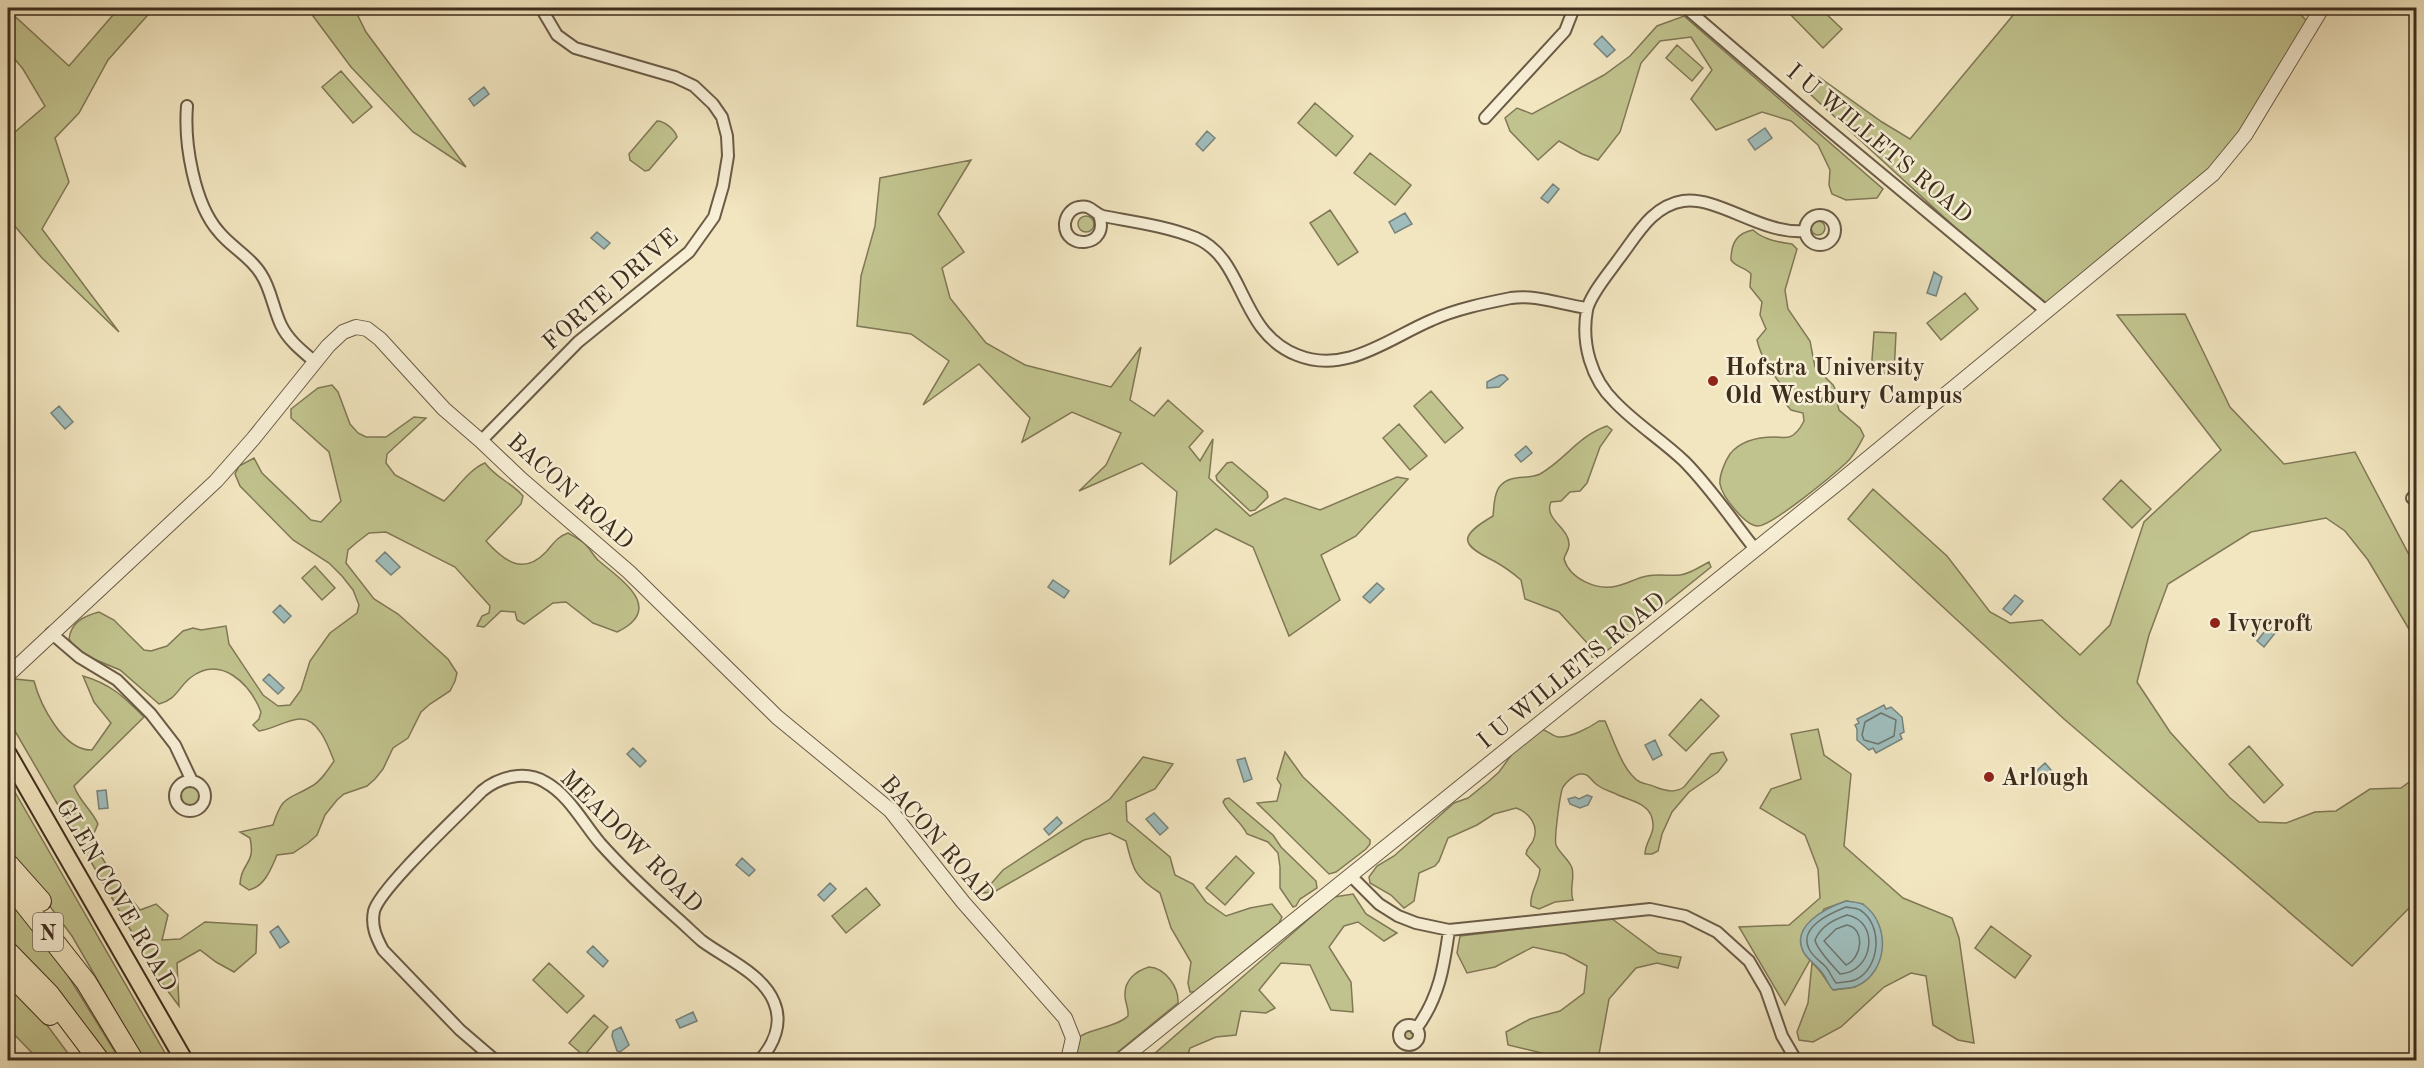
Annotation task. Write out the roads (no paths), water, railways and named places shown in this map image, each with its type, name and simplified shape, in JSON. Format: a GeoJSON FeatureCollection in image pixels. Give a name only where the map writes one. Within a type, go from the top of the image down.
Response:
{"type":"FeatureCollection","features":[{"type":"Feature","properties":{"kind":"highway"},"geometry":{"type":"LineString","coordinates":[[8,864],[55,920],[86,982]]}},
{"type":"Feature","properties":{"kind":"highway","name":"N"},"geometry":{"type":"LineString","coordinates":[[8,883],[86,982],[133,1060]]}},
{"type":"Feature","properties":{"kind":"highway"},"geometry":{"type":"LineString","coordinates":[[8,952],[49,994],[99,1060]]}},
{"type":"Feature","properties":{"kind":"highway","name":"N"},"geometry":{"type":"LineString","coordinates":[[8,972],[38,1002],[86,1060]]}},
{"type":"Feature","properties":{"kind":"main road","name":"GLEN COVE ROAD"},"geometry":{"type":"LineString","coordinates":[[8,754],[184,1060]]}},
{"type":"Feature","properties":{"kind":"street","name":"FORTE DRIVE"},"geometry":{"type":"LineString","coordinates":[[481,441],[578,342],[689,252],[714,217],[723,186],[728,156],[727,136],[722,117],[713,104],[694,86],[675,77],[575,48],[557,35],[541,8]]}},
{"type":"Feature","properties":{"kind":"street"},"geometry":{"type":"LineString","coordinates":[[1485,118],[1565,31],[1574,8]]}},
{"type":"Feature","properties":{"kind":"street","name":"I U WILLETS ROAD"},"geometry":{"type":"LineString","coordinates":[[1686,8],[2046,311]]}},
{"type":"Feature","properties":{"kind":"street","name":"I U WILLETS ROAD"},"geometry":{"type":"LineString","coordinates":[[1121,1060],[1755,549],[2205,181],[2227,160],[2265,104],[2322,8]]}},
{"type":"Feature","properties":{"kind":"street"},"geometry":{"type":"LineString","coordinates":[[187,106],[188,146],[207,214],[218,232],[248,257],[262,275],[281,326],[292,342],[315,362]]}},
{"type":"Feature","properties":{"kind":"street"},"geometry":{"type":"LineString","coordinates":[[1755,549],[1684,461],[1615,402],[1603,388],[1594,374],[1587,349],[1587,308],[1605,279],[1651,218],[1671,204],[1686,201],[1701,202],[1779,231],[1805,231]]}},
{"type":"Feature","properties":{"kind":"street"},"geometry":{"type":"LineString","coordinates":[[1100,215],[1177,231],[1206,244],[1225,264],[1250,313],[1266,335],[1286,350],[1310,360],[1334,361],[1355,357],[1432,320],[1509,298],[1537,298],[1587,308]]}},
{"type":"Feature","properties":{"kind":"street","name":"BACON ROAD"},"geometry":{"type":"LineString","coordinates":[[8,675],[216,481],[328,346],[344,332],[356,327],[368,329],[380,339],[444,409],[520,479],[629,572],[777,717],[890,810],[963,902],[1065,1018],[1073,1038],[1068,1060]]}},
{"type":"Feature","properties":{"kind":"street"},"geometry":{"type":"LineString","coordinates":[[51,633],[79,657],[117,680],[151,714],[176,745],[192,782]]}},
{"type":"Feature","properties":{"kind":"street","name":"MEADOW ROAD"},"geometry":{"type":"LineString","coordinates":[[495,1060],[460,1030],[383,950],[376,939],[373,921],[375,908],[388,889],[482,791],[500,779],[516,776],[533,777],[546,782],[560,793],[600,843],[640,884],[701,940],[757,979],[769,992],[777,1013],[776,1033],[773,1043],[760,1060]]}},
{"type":"Feature","properties":{"kind":"street"},"geometry":{"type":"LineString","coordinates":[[1351,876],[1379,904],[1398,916],[1449,930],[1650,909],[1685,916],[1717,932],[1749,961],[1766,990],[1782,1036],[1796,1060]]}},
{"type":"Feature","properties":{"kind":"street"},"geometry":{"type":"LineString","coordinates":[[1416,1029],[1430,1009],[1440,986],[1449,930]]}},
{"type":"Feature","properties":{"kind":"water"},"geometry":{"type":"Polygon","coordinates":[[[1602,36],[1615,50],[1607,57],[1594,44],[1602,36]]]}},
{"type":"Feature","properties":{"kind":"water"},"geometry":{"type":"Polygon","coordinates":[[[484,87],[489,94],[474,106],[469,99],[484,87]]]}},
{"type":"Feature","properties":{"kind":"water"},"geometry":{"type":"Polygon","coordinates":[[[1765,128],[1772,138],[1755,150],[1748,140],[1765,128]]]}},
{"type":"Feature","properties":{"kind":"water"},"geometry":{"type":"Polygon","coordinates":[[[1207,131],[1215,138],[1203,151],[1196,144],[1207,131]]]}},
{"type":"Feature","properties":{"kind":"water"},"geometry":{"type":"Polygon","coordinates":[[[1553,184],[1559,189],[1548,203],[1541,198],[1553,184]]]}},
{"type":"Feature","properties":{"kind":"water"},"geometry":{"type":"Polygon","coordinates":[[[1405,213],[1412,224],[1395,233],[1389,222],[1405,213]]]}},
{"type":"Feature","properties":{"kind":"water"},"geometry":{"type":"Polygon","coordinates":[[[597,232],[610,243],[604,249],[591,238],[597,232]]]}},
{"type":"Feature","properties":{"kind":"water"},"geometry":{"type":"Polygon","coordinates":[[[1934,272],[1942,277],[1936,296],[1927,293],[1934,272]]]}},
{"type":"Feature","properties":{"kind":"water"},"geometry":{"type":"Polygon","coordinates":[[[1500,375],[1508,379],[1499,387],[1487,388],[1487,382],[1500,375]]]}},
{"type":"Feature","properties":{"kind":"water"},"geometry":{"type":"Polygon","coordinates":[[[59,406],[73,422],[65,429],[51,413],[59,406]]]}},
{"type":"Feature","properties":{"kind":"water"},"geometry":{"type":"Polygon","coordinates":[[[1526,446],[1532,453],[1521,462],[1515,455],[1526,446]]]}},
{"type":"Feature","properties":{"kind":"water"},"geometry":{"type":"Polygon","coordinates":[[[385,552],[400,567],[391,575],[376,561],[385,552]]]}},
{"type":"Feature","properties":{"kind":"water"},"geometry":{"type":"Polygon","coordinates":[[[1053,580],[1069,591],[1064,598],[1048,587],[1053,580]]]}},
{"type":"Feature","properties":{"kind":"water"},"geometry":{"type":"Polygon","coordinates":[[[1377,583],[1384,589],[1370,603],[1363,597],[1377,583]]]}},
{"type":"Feature","properties":{"kind":"water"},"geometry":{"type":"Polygon","coordinates":[[[2015,595],[2023,601],[2011,615],[2003,609],[2015,595]]]}},
{"type":"Feature","properties":{"kind":"water"},"geometry":{"type":"Polygon","coordinates":[[[280,605],[291,616],[284,623],[273,612],[280,605]]]}},
{"type":"Feature","properties":{"kind":"water"},"geometry":{"type":"Polygon","coordinates":[[[2272,622],[2279,628],[2264,647],[2257,641],[2272,622]]]}},
{"type":"Feature","properties":{"kind":"water"},"geometry":{"type":"Polygon","coordinates":[[[269,674],[284,688],[278,694],[263,680],[269,674]]]}},
{"type":"Feature","properties":{"kind":"water"},"geometry":{"type":"Polygon","coordinates":[[[1884,705],[1886,709],[1891,707],[1902,717],[1904,732],[1900,734],[1902,739],[1876,753],[1873,748],[1869,750],[1857,740],[1855,725],[1859,723],[1857,719],[1884,705]]]}},
{"type":"Feature","properties":{"kind":"water"},"geometry":{"type":"Polygon","coordinates":[[[1655,740],[1662,755],[1653,760],[1645,745],[1655,740]]]}},
{"type":"Feature","properties":{"kind":"water"},"geometry":{"type":"Polygon","coordinates":[[[633,748],[646,761],[640,767],[627,754],[633,748]]]}},
{"type":"Feature","properties":{"kind":"water"},"geometry":{"type":"Polygon","coordinates":[[[1245,758],[1252,779],[1244,782],[1237,760],[1245,758]]]}},
{"type":"Feature","properties":{"kind":"water"},"geometry":{"type":"Polygon","coordinates":[[[2045,763],[2051,770],[2036,784],[2032,783],[2030,777],[2045,763]]]}},
{"type":"Feature","properties":{"kind":"water"},"geometry":{"type":"Polygon","coordinates":[[[106,790],[108,808],[99,809],[97,791],[106,790]]]}},
{"type":"Feature","properties":{"kind":"water"},"geometry":{"type":"Polygon","coordinates":[[[1587,795],[1592,797],[1588,805],[1580,808],[1570,804],[1568,799],[1575,797],[1579,799],[1587,795]]]}},
{"type":"Feature","properties":{"kind":"water"},"geometry":{"type":"Polygon","coordinates":[[[1154,813],[1168,828],[1160,835],[1146,819],[1154,813]]]}},
{"type":"Feature","properties":{"kind":"water"},"geometry":{"type":"Polygon","coordinates":[[[1057,817],[1062,823],[1049,835],[1044,829],[1057,817]]]}},
{"type":"Feature","properties":{"kind":"water"},"geometry":{"type":"Polygon","coordinates":[[[742,858],[755,870],[749,876],[736,865],[742,858]]]}},
{"type":"Feature","properties":{"kind":"water"},"geometry":{"type":"Polygon","coordinates":[[[830,883],[836,889],[824,901],[818,895],[830,883]]]}},
{"type":"Feature","properties":{"kind":"water"},"geometry":{"type":"Polygon","coordinates":[[[1846,901],[1862,904],[1873,914],[1879,924],[1882,948],[1875,970],[1867,979],[1855,987],[1833,990],[1821,971],[1804,953],[1801,934],[1820,913],[1846,901]]]}},
{"type":"Feature","properties":{"kind":"water"},"geometry":{"type":"Polygon","coordinates":[[[278,926],[289,942],[280,948],[270,932],[278,926]]]}},
{"type":"Feature","properties":{"kind":"water"},"geometry":{"type":"Polygon","coordinates":[[[593,946],[608,961],[603,967],[587,952],[593,946]]]}},
{"type":"Feature","properties":{"kind":"water"},"geometry":{"type":"Polygon","coordinates":[[[693,1012],[697,1021],[680,1028],[676,1020],[693,1012]]]}},
{"type":"Feature","properties":{"kind":"water"},"geometry":{"type":"Polygon","coordinates":[[[621,1027],[629,1045],[620,1052],[617,1051],[612,1036],[613,1031],[621,1027]]]}},
{"type":"Feature","properties":{"kind":"place","name":"Hofstra University Old Westbury Campus"},"geometry":{"type":"Point","coordinates":[1713,381]}},
{"type":"Feature","properties":{"kind":"place","name":"Ivycroft"},"geometry":{"type":"Point","coordinates":[2215,623]}},
{"type":"Feature","properties":{"kind":"place","name":"Arlough"},"geometry":{"type":"Point","coordinates":[1989,777]}}]}
